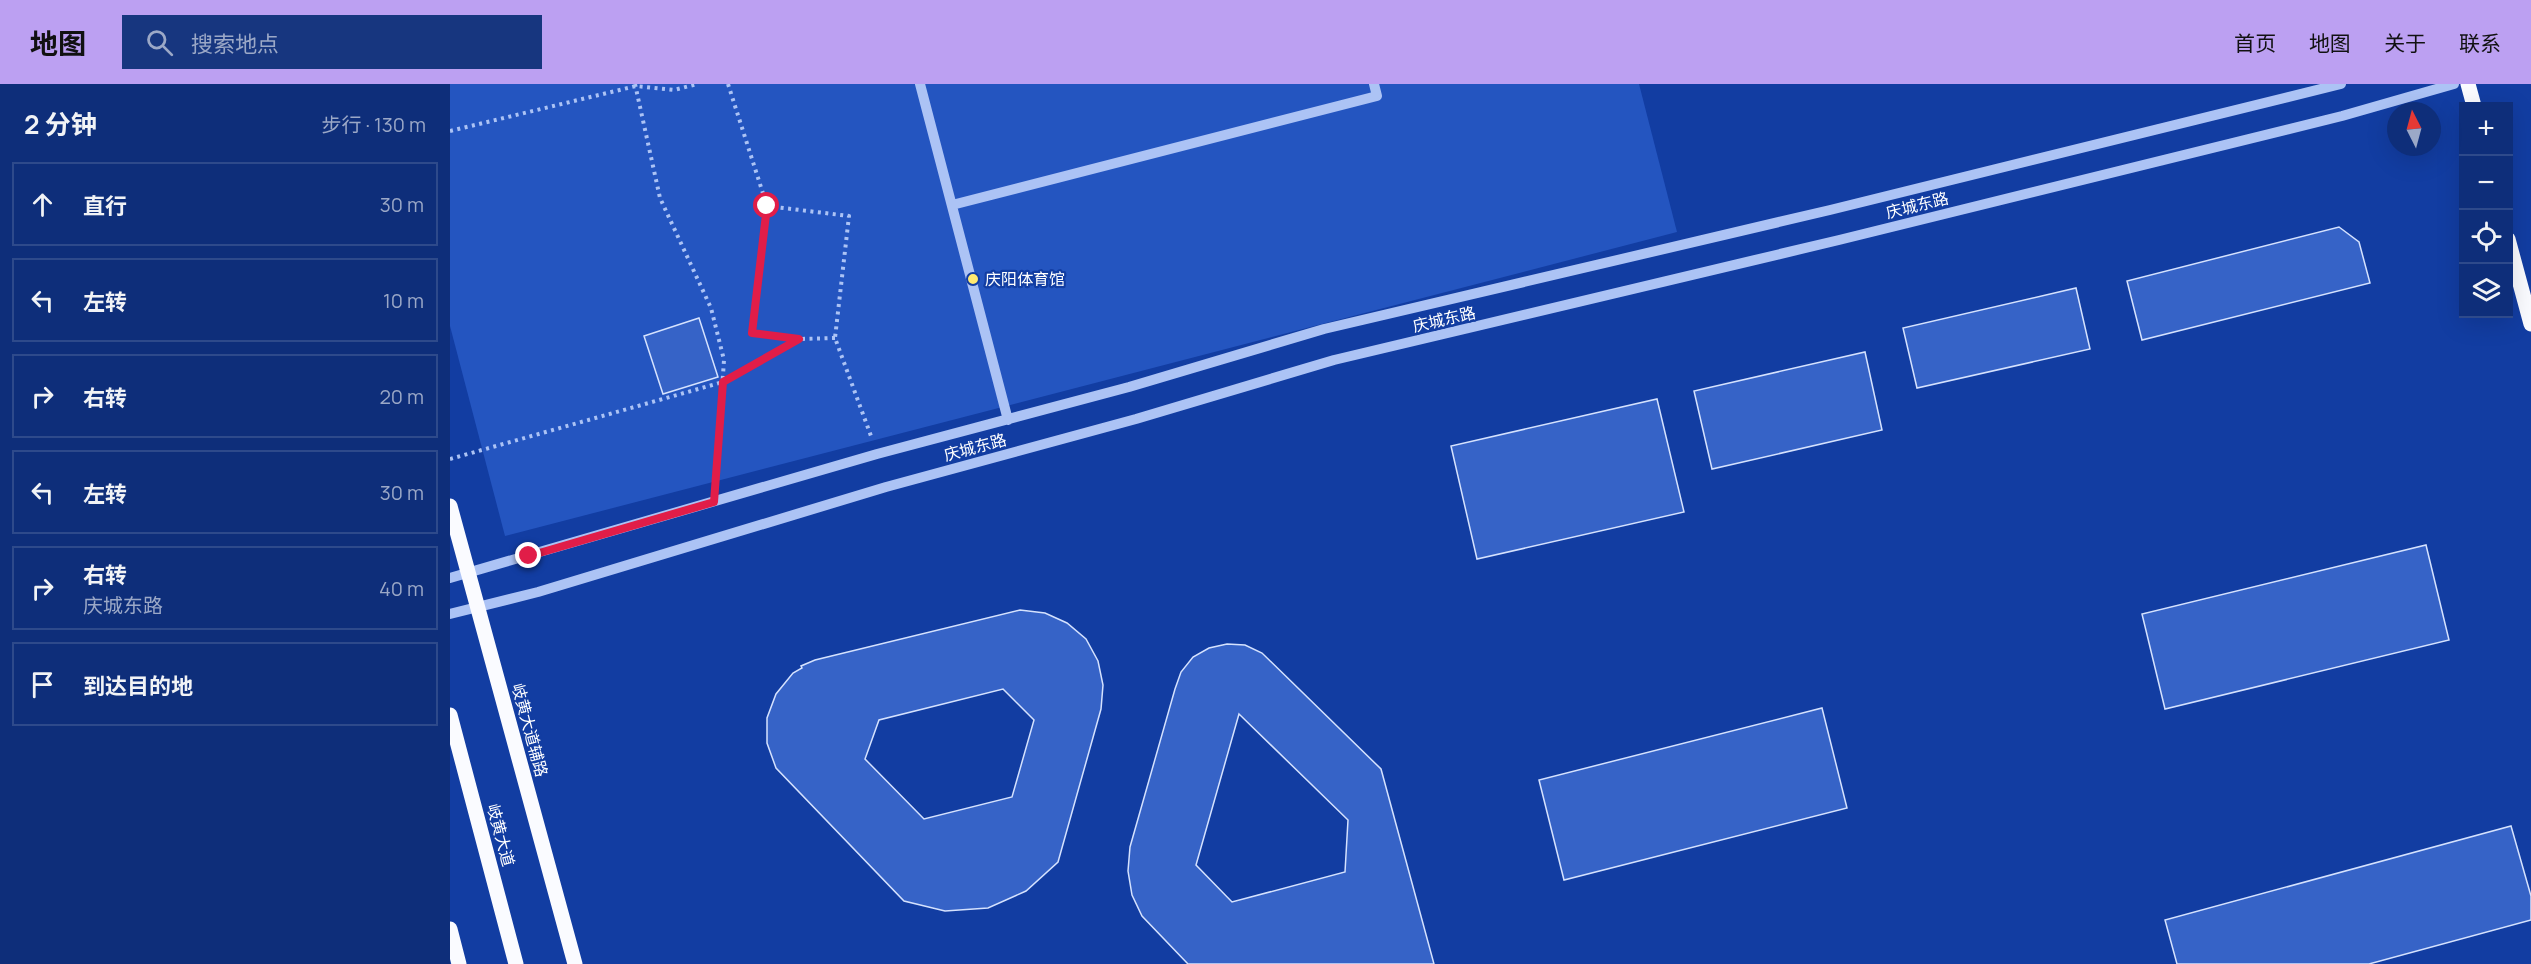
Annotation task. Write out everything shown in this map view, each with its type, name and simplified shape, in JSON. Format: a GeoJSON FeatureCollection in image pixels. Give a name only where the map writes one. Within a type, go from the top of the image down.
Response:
{"type":"FeatureCollection","features":[{"type":"Feature","properties":{"kind":"main road"},"geometry":{"type":"LineString","coordinates":[[2468,84],[2473,102]]}},
{"type":"Feature","properties":{"kind":"main road"},"geometry":{"type":"LineString","coordinates":[[2513,257],[2531,324]]}},
{"type":"Feature","properties":{"kind":"main road","name":"岐黄大道辅路"},"geometry":{"type":"LineString","coordinates":[[450,506],[575,964]]}},
{"type":"Feature","properties":{"kind":"main road","name":"岐黄大道"},"geometry":{"type":"LineString","coordinates":[[450,715],[516,964]]}},
{"type":"Feature","properties":{"kind":"main road"},"geometry":{"type":"LineString","coordinates":[[450,929],[459,964]]}},
{"type":"Feature","properties":{"kind":"street"},"geometry":{"type":"LineString","coordinates":[[920,84],[1008,420]]}},
{"type":"Feature","properties":{"kind":"street"},"geometry":{"type":"LineString","coordinates":[[952,206],[1377,96],[1374,84]]}},
{"type":"Feature","properties":{"kind":"street","name":"庆城东路"},"geometry":{"type":"LineString","coordinates":[[450,578],[877,454],[1129,387],[1324,329],[1853,204],[2341,84]]}},
{"type":"Feature","properties":{"kind":"street","name":"庆城东路"},"geometry":{"type":"LineString","coordinates":[[450,614],[538,592],[886,487],[1136,419],[1335,360],[1839,240],[2307,124],[2454,84]]}},
{"type":"Feature","properties":{"kind":"path"},"geometry":{"type":"LineString","coordinates":[[450,131],[636,85],[674,90],[697,84]]}},
{"type":"Feature","properties":{"kind":"path"},"geometry":{"type":"LineString","coordinates":[[728,84],[767,206],[752,333],[799,339],[835,338]]}},
{"type":"Feature","properties":{"kind":"path"},"geometry":{"type":"LineString","coordinates":[[636,85],[660,198],[711,308],[724,360],[714,502]]}},
{"type":"Feature","properties":{"kind":"path"},"geometry":{"type":"LineString","coordinates":[[767,206],[849,216],[835,338],[877,454]]}},
{"type":"Feature","properties":{"kind":"path"},"geometry":{"type":"LineString","coordinates":[[450,459],[723,382],[799,339]]}},
{"type":"Feature","properties":{"kind":"shaded area","name":"庆阳体育馆"},"geometry":{"type":"Polygon","coordinates":[[[450,84],[1639,84],[1677,232],[505,536],[450,326],[450,84]]]}},
{"type":"Feature","properties":{"kind":"building"},"geometry":{"type":"Polygon","coordinates":[[[2339,227],[2359,242],[2370,283],[2142,340],[2127,281],[2339,227]]]}},
{"type":"Feature","properties":{"kind":"building"},"geometry":{"type":"Polygon","coordinates":[[[2076,288],[2090,349],[1917,388],[1903,328],[2076,288]]]}},
{"type":"Feature","properties":{"kind":"building"},"geometry":{"type":"Polygon","coordinates":[[[699,318],[718,377],[663,394],[644,336],[699,318]]]}},
{"type":"Feature","properties":{"kind":"building"},"geometry":{"type":"Polygon","coordinates":[[[1865,352],[1882,430],[1712,469],[1694,391],[1865,352]]]}},
{"type":"Feature","properties":{"kind":"building"},"geometry":{"type":"Polygon","coordinates":[[[1657,399],[1684,512],[1477,559],[1451,446],[1657,399]]]}},
{"type":"Feature","properties":{"kind":"building"},"geometry":{"type":"Polygon","coordinates":[[[2426,545],[2449,640],[2165,709],[2142,614],[2426,545]]]}},
{"type":"Feature","properties":{"kind":"building"},"geometry":{"type":"Polygon","coordinates":[[[1020,610],[1045,613],[1067,623],[1086,639],[1098,661],[1103,685],[1101,709],[1058,862],[1026,891],[988,908],[945,911],[904,901],[776,768],[767,743],[767,718],[776,694],[793,673],[802,668],[801,666],[815,660],[1020,610]],[[1003,689],[879,720],[865,759],[924,819],[1012,797],[1034,720],[1003,689]]]}},
{"type":"Feature","properties":{"kind":"building"},"geometry":{"type":"Polygon","coordinates":[[[1227,644],[1245,645],[1262,653],[1381,769],[1434,964],[1188,964],[1142,916],[1132,895],[1128,871],[1130,847],[1181,672],[1193,657],[1209,648],[1227,644]],[[1239,714],[1196,865],[1232,902],[1345,872],[1348,820],[1239,714]]]}},
{"type":"Feature","properties":{"kind":"building"},"geometry":{"type":"Polygon","coordinates":[[[1822,708],[1847,808],[1564,880],[1539,780],[1822,708]]]}},
{"type":"Feature","properties":{"kind":"building"},"geometry":{"type":"Polygon","coordinates":[[[2511,826],[2531,896],[2531,920],[2369,964],[2177,964],[2165,920],[2511,826]]]}},
{"type":"Feature","properties":{"kind":"place","name":"庆阳体育馆"},"geometry":{"type":"Point","coordinates":[973,279]}},
{"type":"Feature","properties":{"kind":"route"},"geometry":{"type":"LineString","coordinates":[[529,556],[714,502],[723,382],[799,339],[752,333],[767,206]]}}]}
